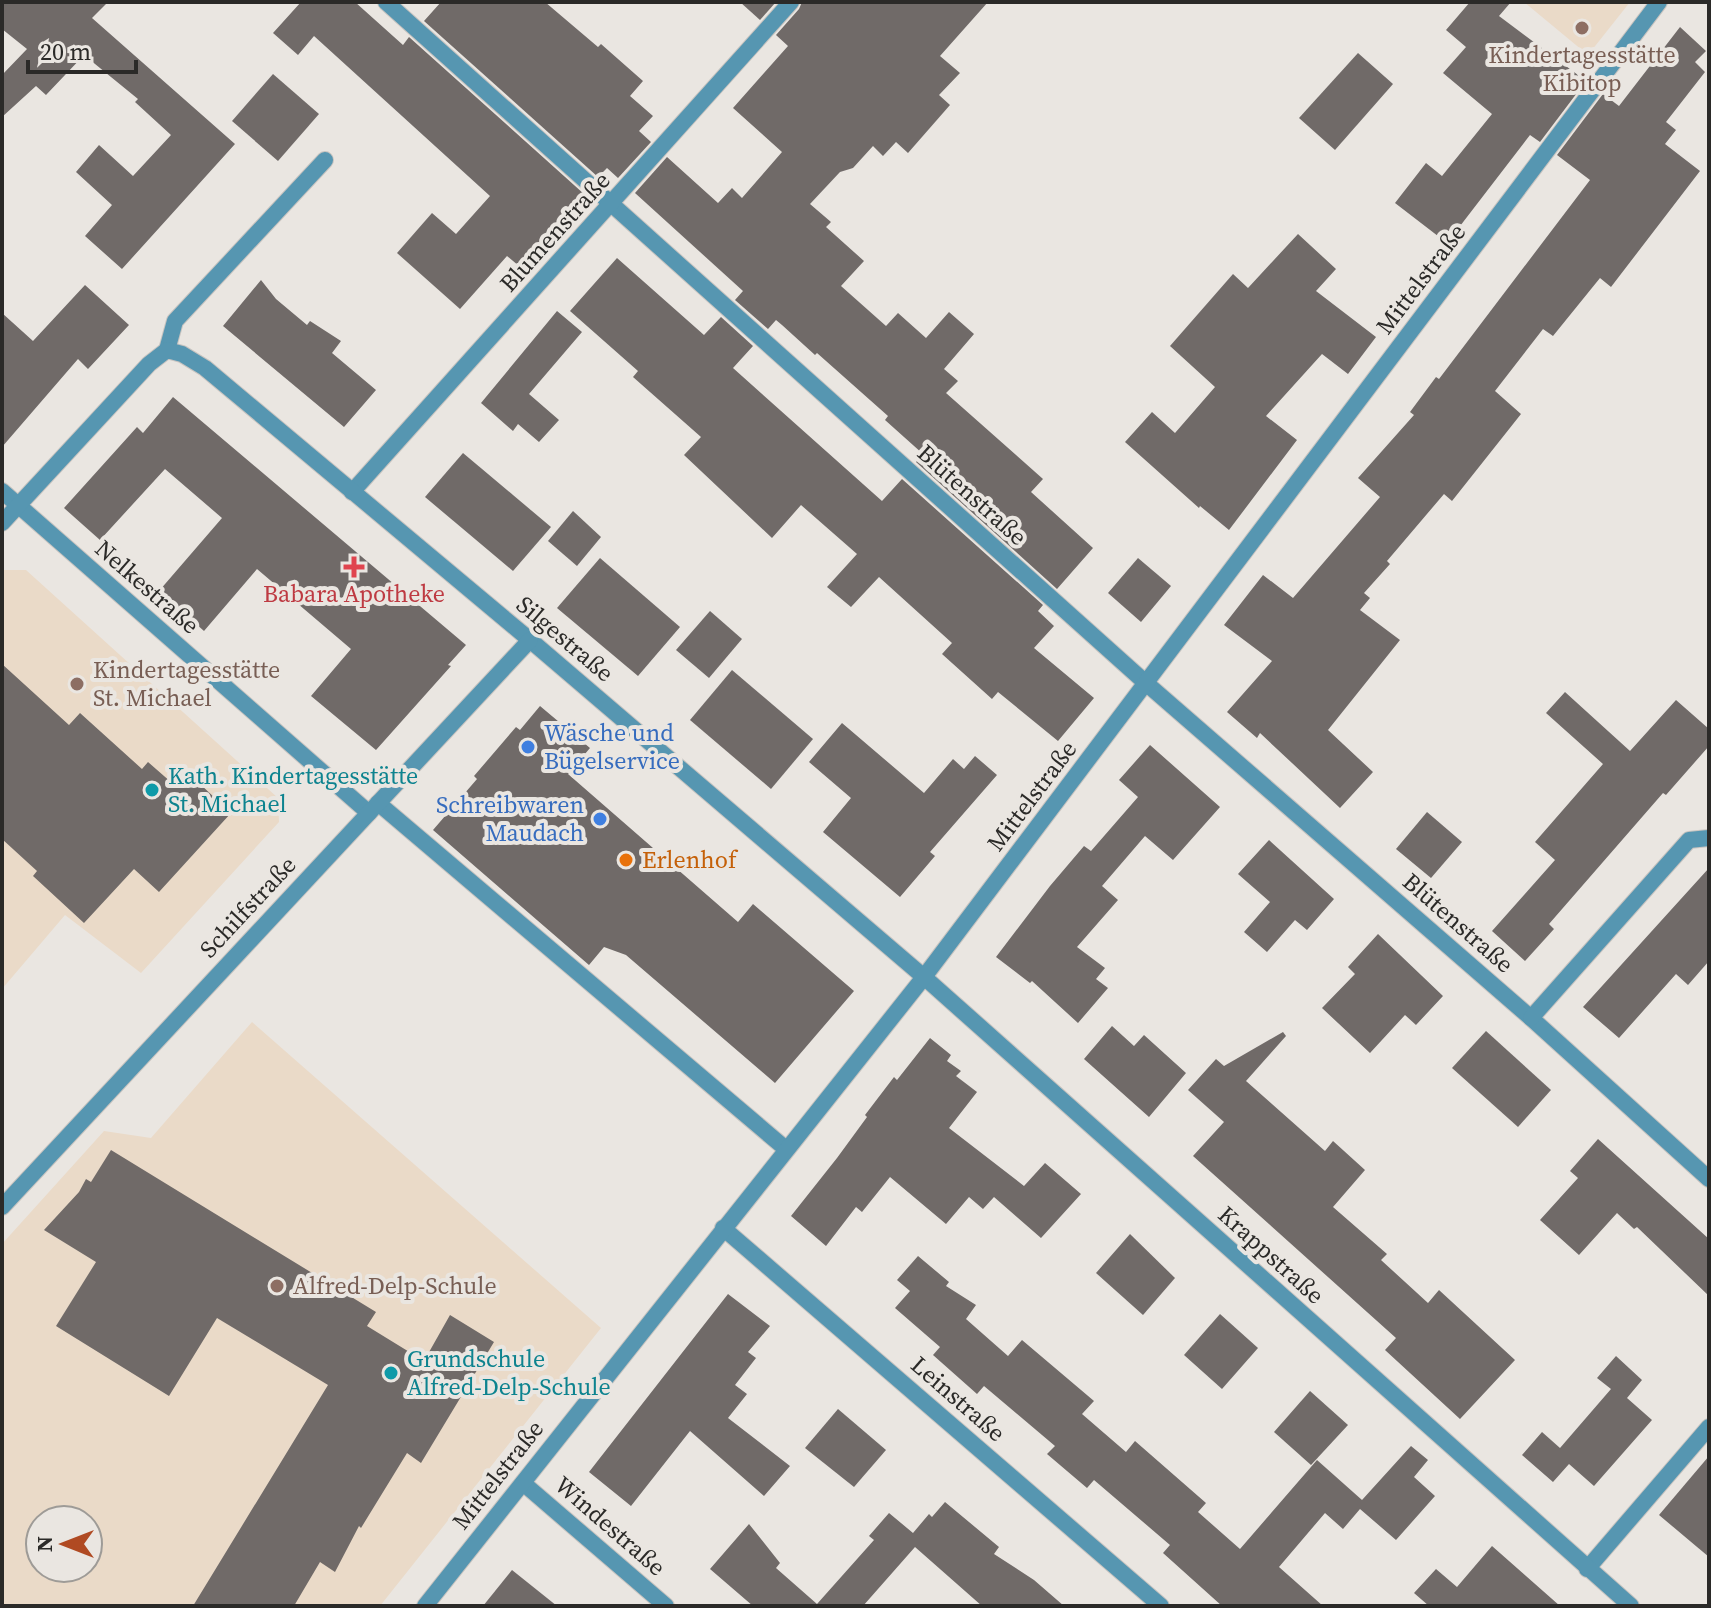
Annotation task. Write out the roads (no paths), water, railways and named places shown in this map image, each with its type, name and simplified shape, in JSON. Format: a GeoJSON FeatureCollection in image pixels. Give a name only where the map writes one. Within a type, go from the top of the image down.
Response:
{"type":"FeatureCollection","features":[{"type":"Feature","properties":{"kind":"street","name":"Blütenstraße"},"geometry":{"type":"LineString","coordinates":[[386,2],[1147,684],[1531,1018],[1709,1179]]}},
{"type":"Feature","properties":{"kind":"street","name":"Blumenstraße"},"geometry":{"type":"LineString","coordinates":[[352,492],[791,2]]}},
{"type":"Feature","properties":{"kind":"street","name":"Mittelstraße"},"geometry":{"type":"LineString","coordinates":[[425,1606],[924,977],[1659,2]]}},
{"type":"Feature","properties":{"kind":"street"},"geometry":{"type":"LineString","coordinates":[[2,523],[149,364],[167,350],[175,321],[325,160]]}},
{"type":"Feature","properties":{"kind":"street","name":"Silgestraße"},"geometry":{"type":"LineString","coordinates":[[167,350],[182,354],[205,368],[530,640],[924,977]]}},
{"type":"Feature","properties":{"kind":"street","name":"Nelkestraße"},"geometry":{"type":"LineString","coordinates":[[2,491],[374,808],[786,1149]]}},
{"type":"Feature","properties":{"kind":"street","name":"Schilfstraße"},"geometry":{"type":"LineString","coordinates":[[2,1207],[530,640]]}},
{"type":"Feature","properties":{"kind":"street"},"geometry":{"type":"LineString","coordinates":[[1531,1018],[1689,840],[1709,838]]}},
{"type":"Feature","properties":{"kind":"street","name":"Krappstraße"},"geometry":{"type":"LineString","coordinates":[[924,977],[1631,1606]]}},
{"type":"Feature","properties":{"kind":"street","name":"Leinstraße"},"geometry":{"type":"LineString","coordinates":[[723,1228],[1161,1606]]}},
{"type":"Feature","properties":{"kind":"street"},"geometry":{"type":"LineString","coordinates":[[1587,1569],[1709,1427]]}},
{"type":"Feature","properties":{"kind":"street","name":"Windestraße"},"geometry":{"type":"LineString","coordinates":[[523,1483],[666,1606]]}},
{"type":"Feature","properties":{"kind":"place","name":"Kindertagesstätte Kibitop"},"geometry":{"type":"Point","coordinates":[1582,28]}},
{"type":"Feature","properties":{"kind":"place","name":"Babara Apotheke"},"geometry":{"type":"Point","coordinates":[354,567]}},
{"type":"Feature","properties":{"kind":"place","name":"Kindertagesstätte St. Michael"},"geometry":{"type":"Point","coordinates":[77,684]}},
{"type":"Feature","properties":{"kind":"place","name":"Wäsche und Bügelservice"},"geometry":{"type":"Point","coordinates":[528,747]}},
{"type":"Feature","properties":{"kind":"place","name":"Kath. Kindertagesstätte St. Michael"},"geometry":{"type":"Point","coordinates":[152,790]}},
{"type":"Feature","properties":{"kind":"place","name":"Schreibwaren Maudach"},"geometry":{"type":"Point","coordinates":[600,819]}},
{"type":"Feature","properties":{"kind":"place","name":"Erlenhof"},"geometry":{"type":"Point","coordinates":[626,860]}},
{"type":"Feature","properties":{"kind":"place","name":"Alfred-Delp-Schule"},"geometry":{"type":"Point","coordinates":[277,1286]}},
{"type":"Feature","properties":{"kind":"place","name":"Grundschule Alfred-Delp-Schule"},"geometry":{"type":"Point","coordinates":[391,1373]}}]}
